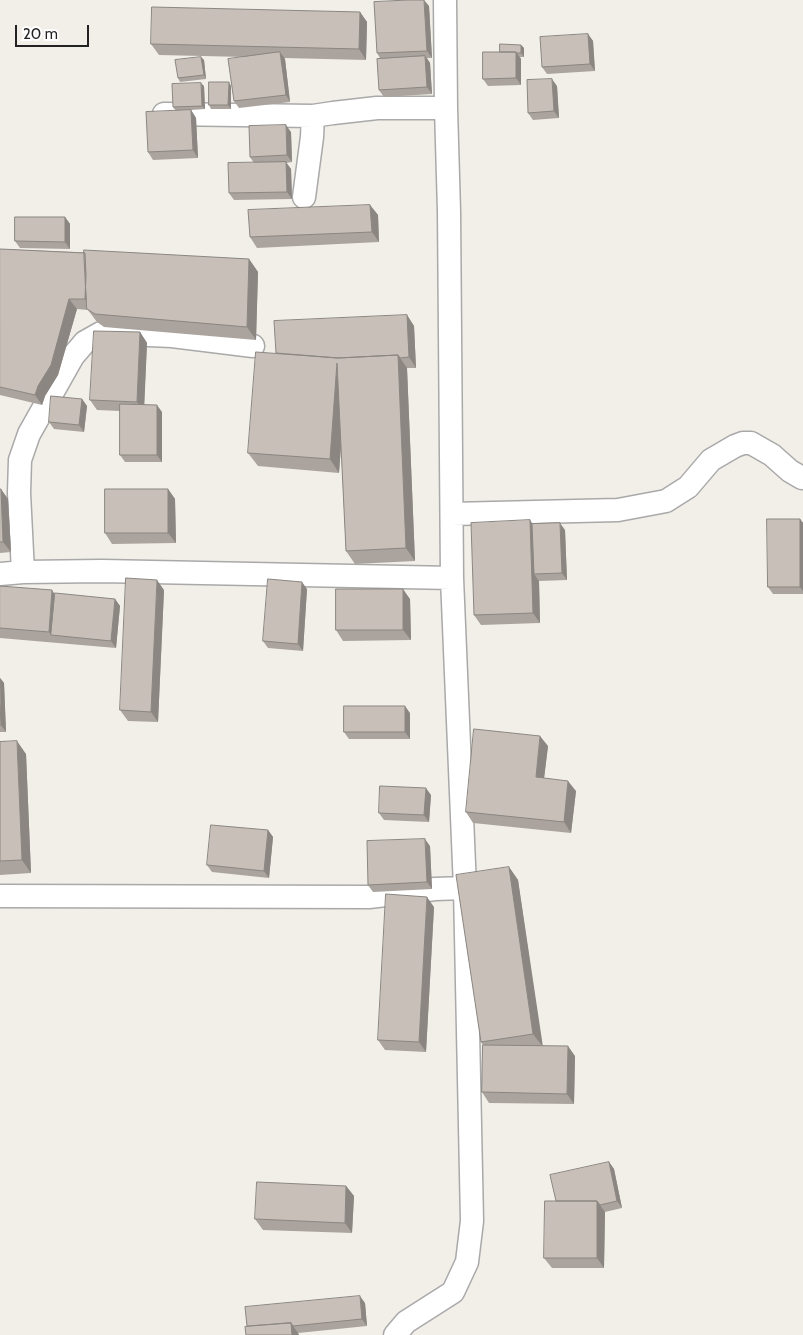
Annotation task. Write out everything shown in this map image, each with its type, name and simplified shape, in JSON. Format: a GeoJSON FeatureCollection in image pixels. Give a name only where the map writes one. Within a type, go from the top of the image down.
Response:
{"type":"FeatureCollection","features":[{"type":"Feature","properties":{"kind":"street"},"geometry":{"type":"LineString","coordinates":[[395,1335],[406,1322],[453,1292],[467,1262],[472,1221],[465,888],[452,578],[450,211],[446,108],[445,0]]}},
{"type":"Feature","properties":{"kind":"street"},"geometry":{"type":"LineString","coordinates":[[152,113],[313,116],[377,108],[446,108]]}},
{"type":"Feature","properties":{"kind":"street"},"geometry":{"type":"LineString","coordinates":[[304,197],[313,116]]}},
{"type":"Feature","properties":{"kind":"street"},"geometry":{"type":"LineString","coordinates":[[23,572],[19,493],[20,460],[29,434],[73,356],[85,342],[101,333],[109,333],[172,336],[253,346]]}},
{"type":"Feature","properties":{"kind":"street"},"geometry":{"type":"LineString","coordinates":[[452,514],[618,510],[666,501],[688,487],[711,460],[744,443],[751,443],[772,455],[790,471],[802,478]]}},
{"type":"Feature","properties":{"kind":"street"},"geometry":{"type":"LineString","coordinates":[[0,574],[102,571],[452,578]]}},
{"type":"Feature","properties":{"kind":"street"},"geometry":{"type":"LineString","coordinates":[[0,896],[369,897],[435,889],[465,888]]}},
{"type":"Feature","properties":{"kind":"building"},"geometry":{"type":"Polygon","coordinates":[[[424,0],[427,51],[377,53],[374,2],[424,0]]]}},
{"type":"Feature","properties":{"kind":"building"},"geometry":{"type":"Polygon","coordinates":[[[152,7],[360,12],[359,49],[151,44],[152,7]]]}},
{"type":"Feature","properties":{"kind":"building"},"geometry":{"type":"Polygon","coordinates":[[[588,34],[590,64],[542,67],[540,37],[588,34]]]}},
{"type":"Feature","properties":{"kind":"building"},"geometry":{"type":"Polygon","coordinates":[[[500,44],[521,45],[521,53],[500,52],[500,44]]]}},
{"type":"Feature","properties":{"kind":"building"},"geometry":{"type":"Polygon","coordinates":[[[280,52],[286,95],[234,101],[228,59],[280,52]]]}},
{"type":"Feature","properties":{"kind":"building"},"geometry":{"type":"Polygon","coordinates":[[[483,52],[516,52],[516,78],[483,79],[483,52]]]}},
{"type":"Feature","properties":{"kind":"building"},"geometry":{"type":"Polygon","coordinates":[[[425,56],[427,87],[379,90],[377,59],[425,56]]]}},
{"type":"Feature","properties":{"kind":"building"},"geometry":{"type":"Polygon","coordinates":[[[201,57],[204,75],[178,78],[175,60],[201,57]]]}},
{"type":"Feature","properties":{"kind":"building"},"geometry":{"type":"Polygon","coordinates":[[[552,79],[554,111],[528,113],[527,80],[552,79]]]}},
{"type":"Feature","properties":{"kind":"building"},"geometry":{"type":"Polygon","coordinates":[[[209,82],[229,82],[228,105],[209,105],[209,82]]]}},
{"type":"Feature","properties":{"kind":"building"},"geometry":{"type":"Polygon","coordinates":[[[201,83],[202,106],[173,107],[172,84],[201,83]]]}},
{"type":"Feature","properties":{"kind":"building"},"geometry":{"type":"Polygon","coordinates":[[[191,110],[193,150],[148,152],[146,112],[191,110]]]}},
{"type":"Feature","properties":{"kind":"building"},"geometry":{"type":"Polygon","coordinates":[[[286,125],[287,155],[250,157],[249,126],[286,125]]]}},
{"type":"Feature","properties":{"kind":"building"},"geometry":{"type":"Polygon","coordinates":[[[286,162],[287,192],[229,193],[228,163],[286,162]]]}},
{"type":"Feature","properties":{"kind":"building"},"geometry":{"type":"Polygon","coordinates":[[[370,205],[372,232],[250,237],[248,210],[370,205]]]}},
{"type":"Feature","properties":{"kind":"building"},"geometry":{"type":"Polygon","coordinates":[[[15,217],[65,217],[65,242],[15,241],[15,217]]]}},
{"type":"Feature","properties":{"kind":"building"},"geometry":{"type":"Polygon","coordinates":[[[0,249],[85,253],[85,299],[69,299],[51,365],[38,386],[35,395],[0,387],[0,249]]]}},
{"type":"Feature","properties":{"kind":"building"},"geometry":{"type":"Polygon","coordinates":[[[84,250],[249,259],[247,327],[95,314],[87,309],[84,250]]]}},
{"type":"Feature","properties":{"kind":"building"},"geometry":{"type":"Polygon","coordinates":[[[407,315],[409,357],[400,358],[398,355],[338,358],[276,353],[274,321],[407,315]]]}},
{"type":"Feature","properties":{"kind":"building"},"geometry":{"type":"Polygon","coordinates":[[[94,331],[140,332],[137,402],[90,400],[94,331]]]}},
{"type":"Feature","properties":{"kind":"building"},"geometry":{"type":"Polygon","coordinates":[[[256,352],[338,358],[398,355],[406,548],[346,551],[337,363],[330,459],[248,453],[256,352]]]}},
{"type":"Feature","properties":{"kind":"building"},"geometry":{"type":"Polygon","coordinates":[[[51,396],[82,399],[79,425],[49,422],[51,396]]]}},
{"type":"Feature","properties":{"kind":"building"},"geometry":{"type":"Polygon","coordinates":[[[120,404],[157,405],[157,455],[120,455],[120,404]]]}},
{"type":"Feature","properties":{"kind":"building"},"geometry":{"type":"Polygon","coordinates":[[[1,489],[3,542],[0,542],[1,489]]]}},
{"type":"Feature","properties":{"kind":"building"},"geometry":{"type":"Polygon","coordinates":[[[105,489],[168,489],[168,533],[105,533],[105,489]]]}},
{"type":"Feature","properties":{"kind":"building"},"geometry":{"type":"Polygon","coordinates":[[[767,519],[800,519],[800,587],[768,587],[767,519]]]}},
{"type":"Feature","properties":{"kind":"building"},"geometry":{"type":"Polygon","coordinates":[[[530,520],[533,613],[474,615],[471,523],[530,520]]]}},
{"type":"Feature","properties":{"kind":"building"},"geometry":{"type":"Polygon","coordinates":[[[560,523],[562,573],[534,574],[532,524],[560,523]]]}},
{"type":"Feature","properties":{"kind":"building"},"geometry":{"type":"Polygon","coordinates":[[[126,578],[157,580],[151,712],[120,710],[126,578]]]}},
{"type":"Feature","properties":{"kind":"building"},"geometry":{"type":"Polygon","coordinates":[[[268,579],[302,582],[298,644],[263,641],[268,579]]]}},
{"type":"Feature","properties":{"kind":"building"},"geometry":{"type":"Polygon","coordinates":[[[0,586],[52,590],[49,632],[0,628],[0,586]]]}},
{"type":"Feature","properties":{"kind":"building"},"geometry":{"type":"Polygon","coordinates":[[[336,589],[403,589],[403,630],[336,630],[336,589]]]}},
{"type":"Feature","properties":{"kind":"building"},"geometry":{"type":"Polygon","coordinates":[[[55,593],[115,599],[111,641],[51,635],[55,593]]]}},
{"type":"Feature","properties":{"kind":"building"},"geometry":{"type":"Polygon","coordinates":[[[344,706],[405,706],[405,732],[344,732],[344,706]]]}},
{"type":"Feature","properties":{"kind":"building"},"geometry":{"type":"Polygon","coordinates":[[[474,729],[540,736],[536,777],[568,781],[564,822],[466,812],[474,729]]]}},
{"type":"Feature","properties":{"kind":"building"},"geometry":{"type":"Polygon","coordinates":[[[17,741],[22,860],[0,861],[0,742],[17,741]]]}},
{"type":"Feature","properties":{"kind":"building"},"geometry":{"type":"Polygon","coordinates":[[[380,786],[426,788],[424,815],[379,813],[380,786]]]}},
{"type":"Feature","properties":{"kind":"building"},"geometry":{"type":"Polygon","coordinates":[[[211,825],[268,830],[264,871],[207,865],[211,825]]]}},
{"type":"Feature","properties":{"kind":"building"},"geometry":{"type":"Polygon","coordinates":[[[425,839],[427,882],[368,885],[367,841],[425,839]]]}},
{"type":"Feature","properties":{"kind":"building"},"geometry":{"type":"Polygon","coordinates":[[[509,867],[533,1034],[481,1042],[456,875],[509,867]]]}},
{"type":"Feature","properties":{"kind":"building"},"geometry":{"type":"Polygon","coordinates":[[[386,894],[427,897],[419,1042],[378,1040],[386,894]]]}},
{"type":"Feature","properties":{"kind":"building"},"geometry":{"type":"Polygon","coordinates":[[[483,1045],[568,1046],[567,1094],[482,1092],[483,1045]]]}},
{"type":"Feature","properties":{"kind":"building"},"geometry":{"type":"Polygon","coordinates":[[[609,1162],[617,1201],[600,1205],[597,1201],[556,1201],[550,1175],[609,1162]]]}},
{"type":"Feature","properties":{"kind":"building"},"geometry":{"type":"Polygon","coordinates":[[[257,1182],[346,1186],[345,1223],[255,1219],[257,1182]]]}},
{"type":"Feature","properties":{"kind":"building"},"geometry":{"type":"Polygon","coordinates":[[[545,1201],[597,1201],[597,1258],[544,1258],[545,1201]]]}},
{"type":"Feature","properties":{"kind":"building"},"geometry":{"type":"Polygon","coordinates":[[[360,1296],[362,1319],[293,1326],[291,1323],[247,1326],[245,1307],[360,1296]]]}},
{"type":"Feature","properties":{"kind":"building"},"geometry":{"type":"Polygon","coordinates":[[[291,1323],[292,1335],[246,1335],[245,1327],[291,1323]]]}}]}
